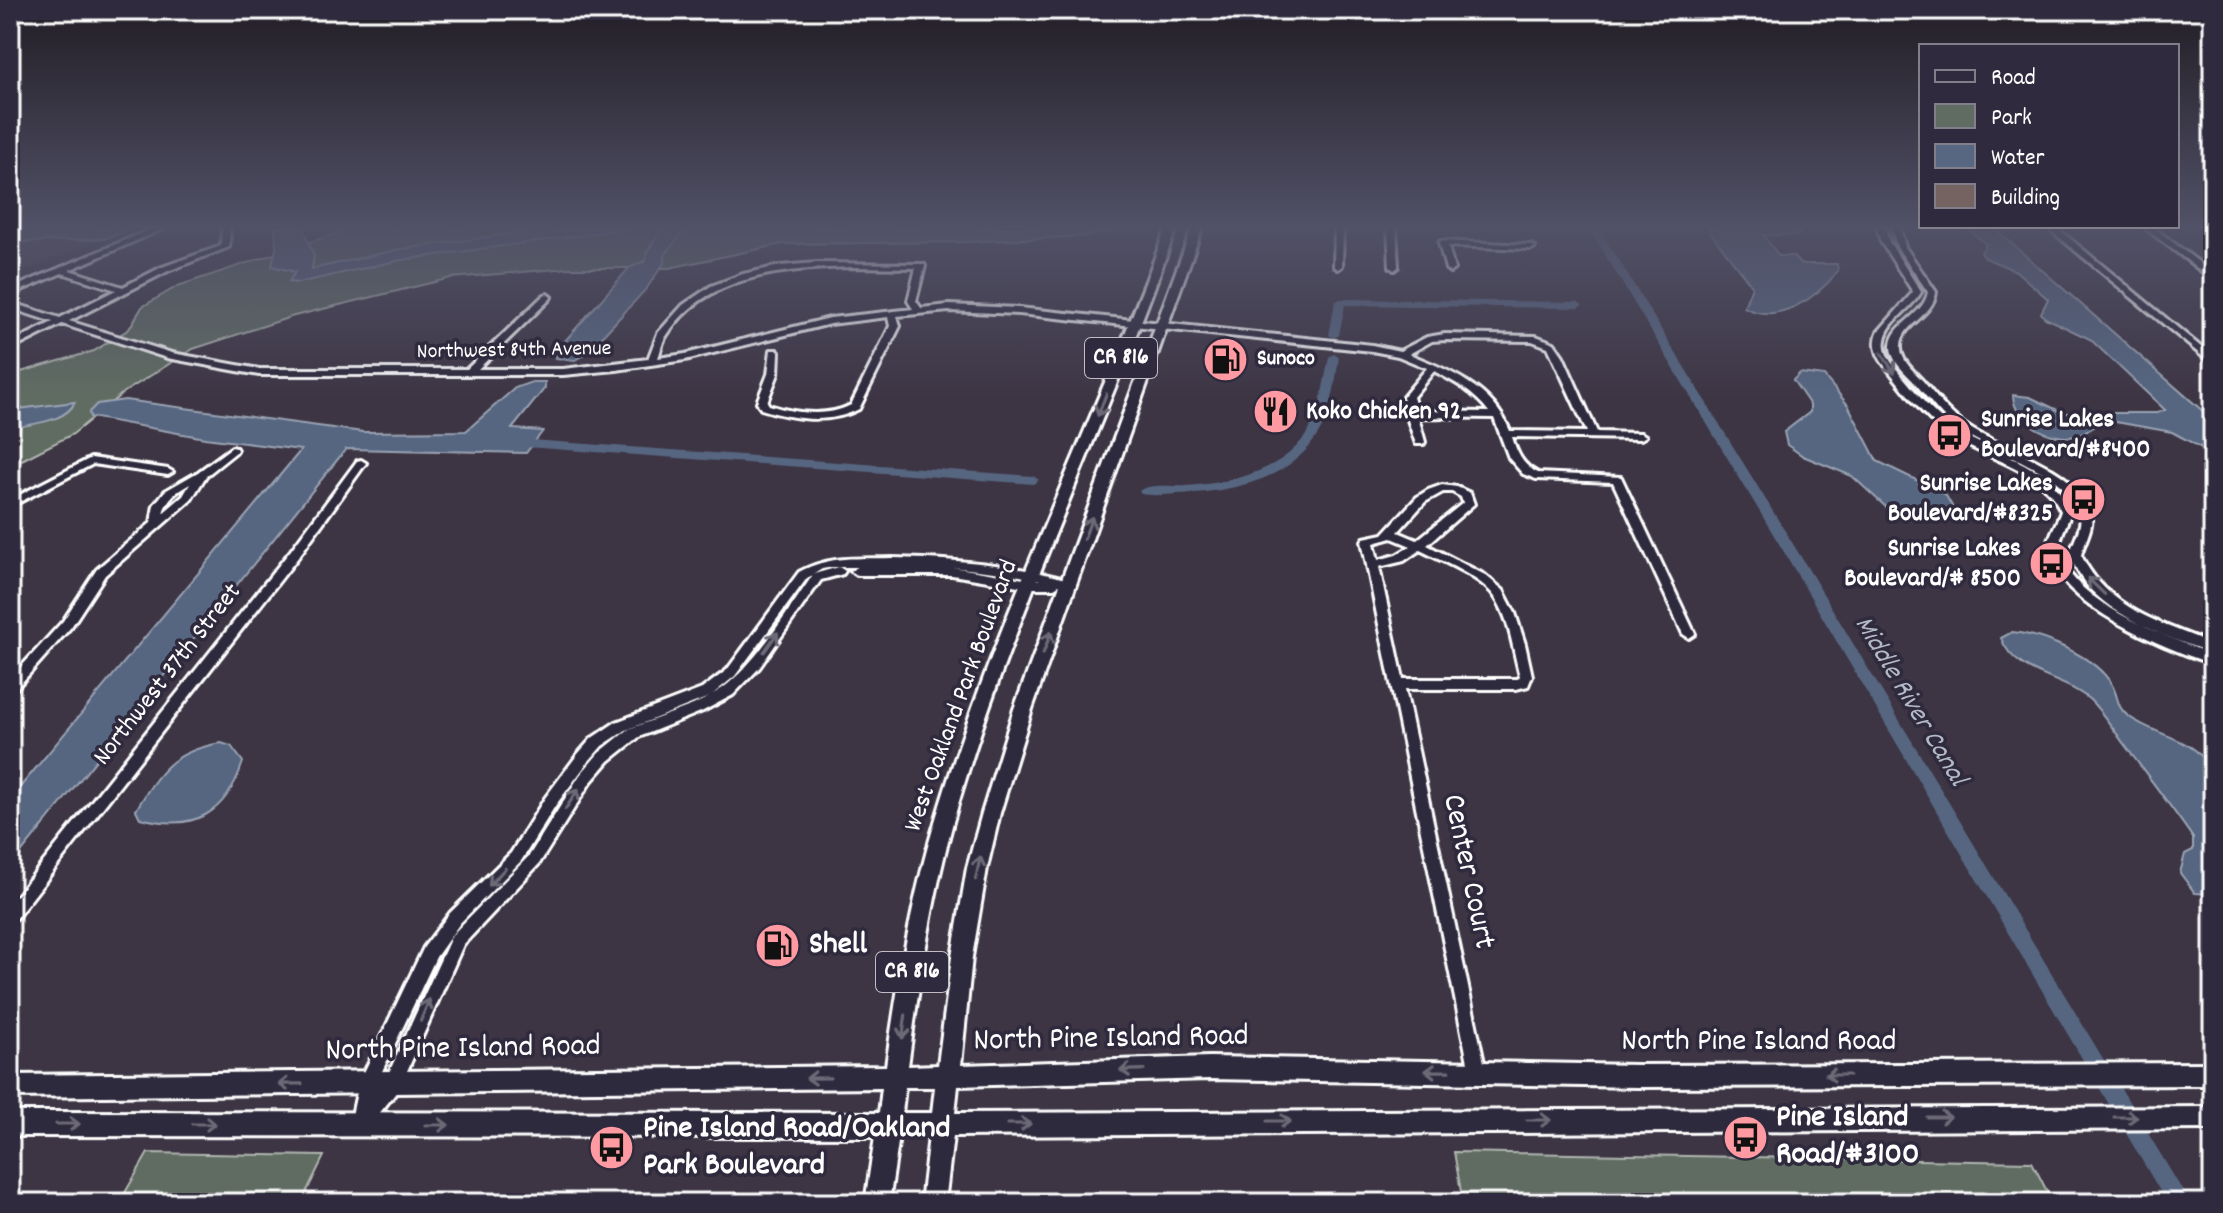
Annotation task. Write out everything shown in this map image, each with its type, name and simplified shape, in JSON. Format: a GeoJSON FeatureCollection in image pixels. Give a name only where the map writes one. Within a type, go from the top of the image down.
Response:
{"type":"FeatureCollection","features":[{"type":"Feature","properties":{"kind":"main road","name":"West Oakland Park Boulevard"},"geometry":{"type":"LineString","coordinates":[[877,1203],[916,946],[945,820],[983,706],[1149,285]]}},
{"type":"Feature","properties":{"kind":"main road","name":"CR 816"},"geometry":{"type":"LineString","coordinates":[[933,1203],[945,1076],[962,957],[981,854],[1006,759],[1176,285]]}},
{"type":"Feature","properties":{"kind":"main road","name":"North Pine Island Road"},"geometry":{"type":"LineString","coordinates":[[10,1086],[896,1077],[1210,1068],[1637,1076],[2213,1074]]}},
{"type":"Feature","properties":{"kind":"main road"},"geometry":{"type":"LineString","coordinates":[[10,1124],[889,1125],[2213,1118]]}},
{"type":"Feature","properties":{"kind":"street"},"geometry":{"type":"LineString","coordinates":[[107,285],[125,290]]}},
{"type":"Feature","properties":{"kind":"street"},"geometry":{"type":"LineString","coordinates":[[10,347],[135,285]]}},
{"type":"Feature","properties":{"kind":"street"},"geometry":{"type":"LineString","coordinates":[[652,362],[663,334],[700,295],[719,285]]}},
{"type":"Feature","properties":{"kind":"street"},"geometry":{"type":"LineString","coordinates":[[916,285],[912,301],[918,310]]}},
{"type":"Feature","properties":{"kind":"street"},"geometry":{"type":"LineString","coordinates":[[1912,285],[1917,292],[1913,301],[1881,334],[1881,353],[1890,367],[1940,423],[1967,442],[2028,471],[2059,496],[2066,511],[2054,547],[2055,556],[2066,575],[2089,598],[2126,622],[2213,660]]}},
{"type":"Feature","properties":{"kind":"street"},"geometry":{"type":"LineString","coordinates":[[1927,285],[1932,292],[1928,306],[1902,332],[1896,344],[1896,351],[1908,370],[1946,415],[1963,428],[2044,469],[2073,493],[2086,516],[2075,555],[2091,584],[2131,612],[2213,649]]}},
{"type":"Feature","properties":{"kind":"street"},"geometry":{"type":"LineString","coordinates":[[2120,285],[2213,362]]}},
{"type":"Feature","properties":{"kind":"street"},"geometry":{"type":"LineString","coordinates":[[470,372],[547,297]]}},
{"type":"Feature","properties":{"kind":"street","name":"Northwest 84th Avenue"},"geometry":{"type":"LineString","coordinates":[[10,305],[170,356],[234,369],[313,373],[563,372],[652,362],[830,321],[918,310],[1014,310],[1372,348],[1401,354],[1472,388],[1497,415]]}},
{"type":"Feature","properties":{"kind":"street"},"geometry":{"type":"LineString","coordinates":[[774,352],[773,374],[762,402],[765,407],[831,416],[846,414],[855,407],[895,326],[891,313]]}},
{"type":"Feature","properties":{"kind":"street"},"geometry":{"type":"LineString","coordinates":[[1401,354],[1430,339],[1445,337],[1533,338],[1543,341],[1551,345],[1558,356],[1593,435]]}},
{"type":"Feature","properties":{"kind":"street"},"geometry":{"type":"LineString","coordinates":[[1420,442],[1408,397],[1433,367]]}},
{"type":"Feature","properties":{"kind":"street"},"geometry":{"type":"LineString","coordinates":[[1411,414],[1497,415],[1513,458],[1527,473],[1617,479],[1689,634]]}},
{"type":"Feature","properties":{"kind":"street"},"geometry":{"type":"LineString","coordinates":[[1504,434],[1641,436]]}},
{"type":"Feature","properties":{"kind":"street"},"geometry":{"type":"LineString","coordinates":[[10,687],[15,674],[67,624],[101,572],[187,498],[202,474],[232,450]]}},
{"type":"Feature","properties":{"kind":"street"},"geometry":{"type":"LineString","coordinates":[[10,504],[91,461],[168,472]]}},
{"type":"Feature","properties":{"kind":"street","name":"Northwest 37th Street"},"geometry":{"type":"LineString","coordinates":[[10,915],[295,553],[361,463]]}},
{"type":"Feature","properties":{"kind":"street"},"geometry":{"type":"LineString","coordinates":[[1438,488],[1458,489],[1466,495],[1469,504],[1418,544],[1400,558],[1373,565],[1368,541],[1387,537],[1400,517],[1438,488]]}},
{"type":"Feature","properties":{"kind":"street"},"geometry":{"type":"LineString","coordinates":[[1391,533],[1418,544],[1497,590],[1509,612],[1526,676],[1523,683],[1516,684],[1398,684]]}},
{"type":"Feature","properties":{"kind":"street","name":"Center Court"},"geometry":{"type":"LineString","coordinates":[[1373,565],[1478,1072]]}},
{"type":"Feature","properties":{"kind":"street"},"geometry":{"type":"LineString","coordinates":[[359,1125],[368,1083],[441,934],[516,857],[550,802],[583,758],[597,742],[621,726],[707,692],[731,673],[810,576],[831,571],[952,571],[1068,584]]}},
{"type":"Feature","properties":{"kind":"street"},"geometry":{"type":"LineString","coordinates":[[359,1125],[393,1083],[457,940],[534,860],[585,779],[604,757],[634,733],[698,708],[728,692],[755,665],[806,592],[810,576]]}},
{"type":"Feature","properties":{"kind":"green space"},"geometry":{"type":"Polygon","coordinates":[[[424,285],[294,316],[193,349],[123,393],[73,434],[10,466],[10,375],[94,351],[129,329],[142,307],[178,286],[424,285]]]}},
{"type":"Feature","properties":{"kind":"green space"},"geometry":{"type":"Polygon","coordinates":[[[1454,1152],[2032,1162],[2053,1203],[1463,1203],[1454,1152]]]}},
{"type":"Feature","properties":{"kind":"green space"},"geometry":{"type":"Polygon","coordinates":[[[148,1153],[324,1156],[301,1203],[119,1203],[148,1153]]]}},
{"type":"Feature","properties":{"kind":"water"},"geometry":{"type":"Polygon","coordinates":[[[614,285],[649,285],[587,353],[575,360],[556,358],[557,350],[614,285]]]}},
{"type":"Feature","properties":{"kind":"water"},"geometry":{"type":"Polygon","coordinates":[[[1826,285],[1796,306],[1770,313],[1744,307],[1752,286],[1826,285]]]}},
{"type":"Feature","properties":{"kind":"water"},"geometry":{"type":"Polygon","coordinates":[[[2032,285],[2059,285],[2213,420],[2213,454],[2172,432],[2110,421],[2100,423],[2081,435],[2066,437],[2045,433],[2026,421],[2019,413],[2013,395],[2030,397],[2064,413],[2157,413],[2165,410],[2090,339],[2045,318],[2041,313],[2048,299],[2032,285]]]}},
{"type":"Feature","properties":{"kind":"water"},"geometry":{"type":"Polygon","coordinates":[[[1800,373],[1824,376],[1848,405],[1877,461],[1945,494],[1956,513],[1950,520],[1899,519],[1852,476],[1803,456],[1787,445],[1784,432],[1810,412],[1810,405],[1793,380],[1800,373]]]}},
{"type":"Feature","properties":{"kind":"water"},"geometry":{"type":"Polygon","coordinates":[[[532,382],[545,382],[545,388],[512,429],[543,431],[526,453],[346,449],[10,867],[10,799],[301,450],[205,438],[90,417],[89,412],[97,404],[125,400],[363,432],[466,431],[515,388],[532,382]]]}},
{"type":"Feature","properties":{"kind":"water"},"geometry":{"type":"Polygon","coordinates":[[[75,402],[56,418],[10,429],[10,410],[75,402]]]}},
{"type":"Feature","properties":{"kind":"water"},"geometry":{"type":"Polygon","coordinates":[[[2012,632],[2053,642],[2081,656],[2104,675],[2114,689],[2121,709],[2128,716],[2184,743],[2205,760],[2211,773],[2213,791],[2208,820],[2213,826],[2213,894],[2195,893],[2180,873],[2185,854],[2193,850],[2193,838],[2104,716],[2079,692],[2017,660],[2001,638],[2012,632]]]}},
{"type":"Feature","properties":{"kind":"water"},"geometry":{"type":"Polygon","coordinates":[[[221,743],[231,746],[243,762],[236,780],[217,806],[206,815],[192,820],[160,822],[140,818],[136,810],[170,764],[191,751],[221,743]]]}},
{"type":"Feature","properties":{"kind":"building","name":"Sunoco"},"geometry":{"type":"Polygon","coordinates":[[[1218,351],[1238,353],[1235,367],[1214,364],[1218,351]]]}},
{"type":"Feature","properties":{"kind":"waterway","name":"Middle River Canal"},"geometry":{"type":"LineString","coordinates":[[1628,285],[2179,1203]]}},
{"type":"Feature","properties":{"kind":"waterway"},"geometry":{"type":"LineString","coordinates":[[1334,335],[1340,302],[1578,305]]}},
{"type":"Feature","properties":{"kind":"waterway"},"geometry":{"type":"LineString","coordinates":[[1145,491],[1189,490],[1234,483],[1256,477],[1294,455],[1315,430],[1326,400],[1334,357]]}},
{"type":"Feature","properties":{"kind":"waterway"},"geometry":{"type":"LineString","coordinates":[[517,443],[1033,480]]}},
{"type":"Feature","properties":{"kind":"place","name":"Sunoco"},"geometry":{"type":"Point","coordinates":[1226,359]}},
{"type":"Feature","properties":{"kind":"place","name":"Koko Chicken 92"},"geometry":{"type":"Point","coordinates":[1275,412]}},
{"type":"Feature","properties":{"kind":"place","name":"Sunrise Lakes Boulevard/#8400"},"geometry":{"type":"Point","coordinates":[1950,435]}},
{"type":"Feature","properties":{"kind":"place","name":"Sunrise Lakes Boulevard/#8325"},"geometry":{"type":"Point","coordinates":[2084,499]}},
{"type":"Feature","properties":{"kind":"place","name":"Sunrise Lakes Boulevard/# 8500"},"geometry":{"type":"Point","coordinates":[2052,564]}},
{"type":"Feature","properties":{"kind":"place","name":"Shell"},"geometry":{"type":"Point","coordinates":[778,946]}},
{"type":"Feature","properties":{"kind":"place","name":"Pine Island Road/#3100"},"geometry":{"type":"Point","coordinates":[1745,1137]}},
{"type":"Feature","properties":{"kind":"place","name":"Pine Island Road/Oakland Park Boulevard"},"geometry":{"type":"Point","coordinates":[612,1148]}}]}
